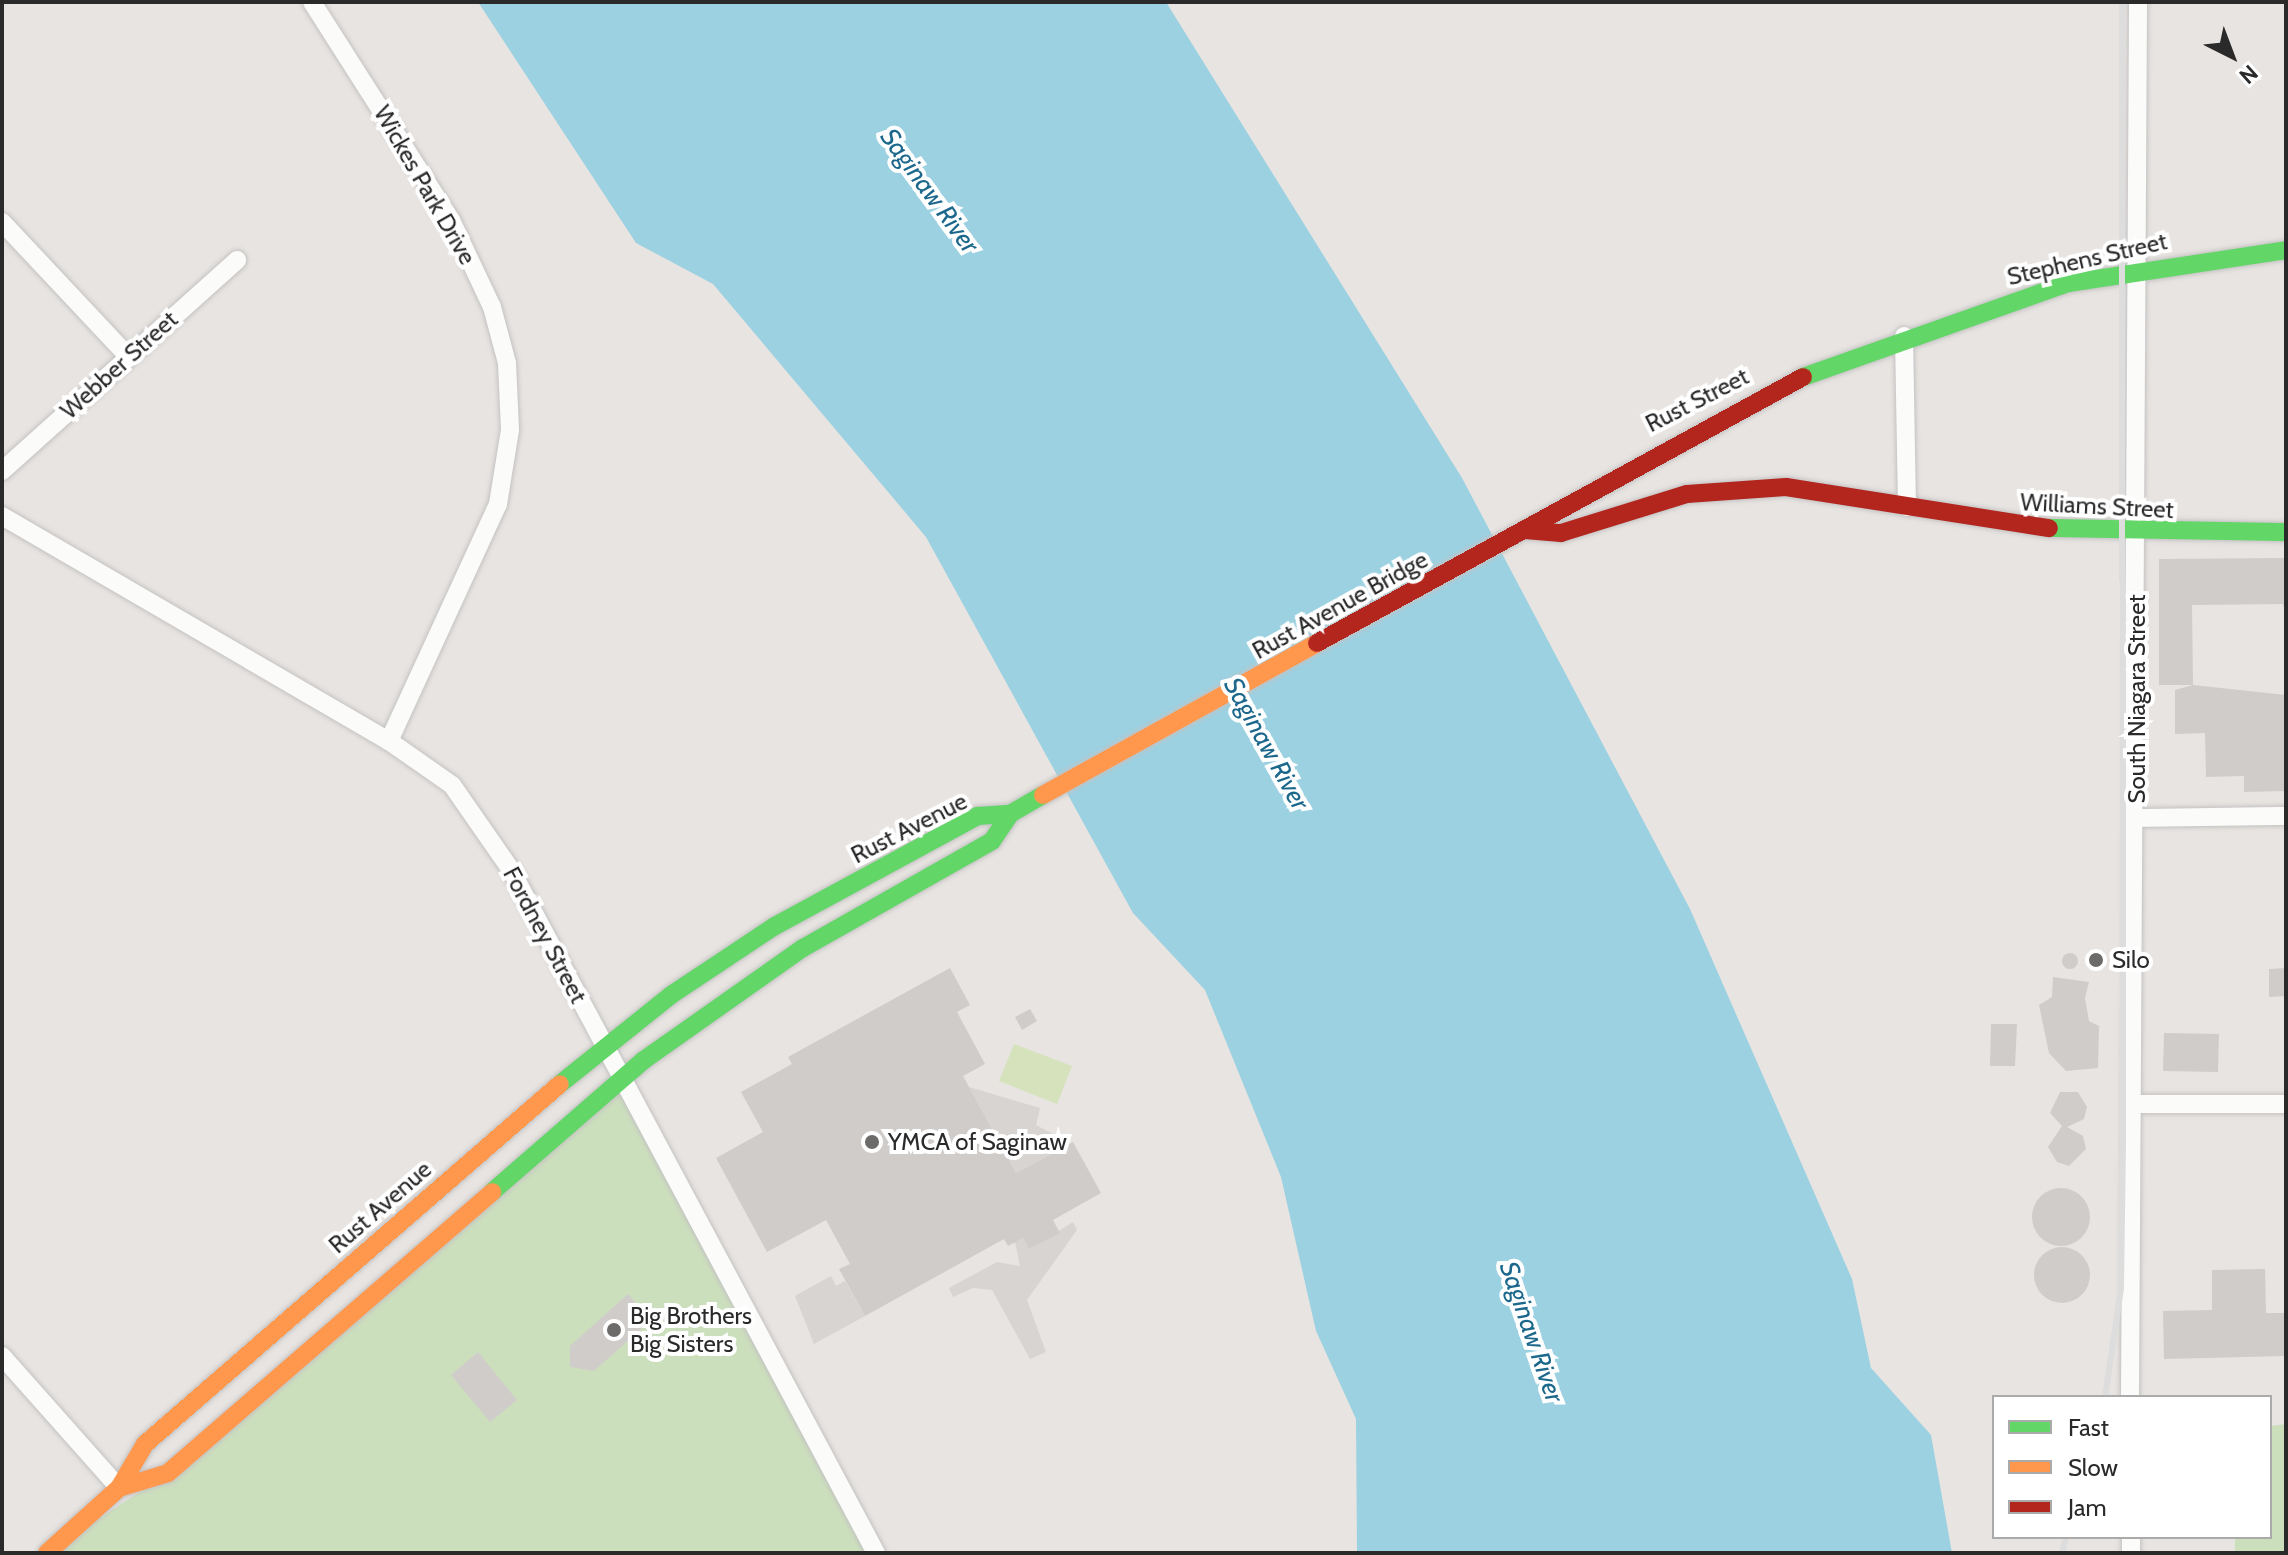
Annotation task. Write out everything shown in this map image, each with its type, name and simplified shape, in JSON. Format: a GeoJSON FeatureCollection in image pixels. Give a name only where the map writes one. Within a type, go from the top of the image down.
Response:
{"type":"FeatureCollection","features":[{"type":"Feature","properties":{"kind":"highway","name":"Stephens Street"},"geometry":{"type":"LineString","coordinates":[[1904,336],[2137,268],[2286,250]]}},
{"type":"Feature","properties":{"kind":"highway","name":"Rust Street"},"geometry":{"type":"LineString","coordinates":[[1525,530],[1547,509],[1704,422],[1904,336]]}},
{"type":"Feature","properties":{"kind":"highway","name":"Williams Street"},"geometry":{"type":"LineString","coordinates":[[1525,530],[1561,533],[1624,509],[1722,489],[1786,487],[1996,525],[2138,534],[2286,532]]}},
{"type":"Feature","properties":{"kind":"highway","name":"Rust Avenue Bridge"},"geometry":{"type":"LineString","coordinates":[[1010,814],[1525,530]]}},
{"type":"Feature","properties":{"kind":"highway","name":"Rust Avenue"},"geometry":{"type":"LineString","coordinates":[[47,1553],[119,1488],[145,1444],[605,1047],[775,926],[978,816],[1010,814]]}},
{"type":"Feature","properties":{"kind":"highway","name":"Rust Avenue"},"geometry":{"type":"LineString","coordinates":[[119,1488],[168,1473],[622,1079],[803,948],[992,841],[1010,814]]}},
{"type":"Feature","properties":{"kind":"street","name":"Wickes Park Drive"},"geometry":{"type":"LineString","coordinates":[[312,2],[451,220],[492,307],[510,394],[498,504],[389,741]]}},
{"type":"Feature","properties":{"kind":"street","name":"South Niagara Street"},"geometry":{"type":"LineString","coordinates":[[2130,1395],[2137,1104],[2138,2]]}},
{"type":"Feature","properties":{"kind":"street"},"geometry":{"type":"LineString","coordinates":[[4,225],[128,356]]}},
{"type":"Feature","properties":{"kind":"street","name":"Webber Street"},"geometry":{"type":"LineString","coordinates":[[2,471],[237,260]]}},
{"type":"Feature","properties":{"kind":"street"},"geometry":{"type":"LineString","coordinates":[[1904,336],[1907,507]]}},
{"type":"Feature","properties":{"kind":"street","name":"Fordney Street"},"geometry":{"type":"LineString","coordinates":[[2,516],[389,741],[452,785],[476,815],[605,1047],[876,1553]]}},
{"type":"Feature","properties":{"kind":"street"},"geometry":{"type":"LineString","coordinates":[[2137,818],[2286,816]]}},
{"type":"Feature","properties":{"kind":"street"},"geometry":{"type":"LineString","coordinates":[[2137,1104],[2286,1104]]}},
{"type":"Feature","properties":{"kind":"street"},"geometry":{"type":"LineString","coordinates":[[2,1356],[119,1488]]}},
{"type":"Feature","properties":{"kind":"green space"},"geometry":{"type":"Polygon","coordinates":[[[1014,1044],[1072,1066],[1057,1104],[999,1081],[1014,1044]]]}},
{"type":"Feature","properties":{"kind":"green space"},"geometry":{"type":"Polygon","coordinates":[[[622,1079],[876,1553],[47,1553],[168,1473],[622,1079]]]}},
{"type":"Feature","properties":{"kind":"green space"},"geometry":{"type":"Polygon","coordinates":[[[2286,1424],[2286,1553],[2235,1553],[2235,1539],[2272,1539],[2272,1426],[2286,1424]]]}},
{"type":"Feature","properties":{"kind":"shaded area"},"geometry":{"type":"Polygon","coordinates":[[[969,1087],[1040,1108],[1036,1125],[1070,1143],[1016,1173],[969,1087]]]}},
{"type":"Feature","properties":{"kind":"shaded area"},"geometry":{"type":"Polygon","coordinates":[[[1073,1222],[1077,1230],[1027,1300],[1046,1352],[1030,1359],[992,1290],[973,1288],[953,1297],[949,1288],[997,1262],[1020,1266],[1015,1242],[1023,1238],[1030,1249],[1073,1222]]]}},
{"type":"Feature","properties":{"kind":"shaded area"},"geometry":{"type":"Polygon","coordinates":[[[831,1276],[836,1286],[845,1281],[865,1316],[814,1344],[795,1296],[831,1276]]]}},
{"type":"Feature","properties":{"kind":"water","name":"Saginaw River"},"geometry":{"type":"Polygon","coordinates":[[[478,2],[1166,2],[1462,478],[1690,909],[1852,1279],[1871,1368],[1931,1435],[1952,1553],[1357,1553],[1356,1419],[1316,1331],[1281,1177],[1205,990],[1133,913],[926,537],[713,284],[636,243],[478,2]]]}},
{"type":"Feature","properties":{"kind":"building"},"geometry":{"type":"Polygon","coordinates":[[[2286,558],[2286,613],[2283,604],[2192,605],[2193,685],[2159,685],[2159,559],[2286,558]]]}},
{"type":"Feature","properties":{"kind":"building"},"geometry":{"type":"Polygon","coordinates":[[[2193,685],[2286,695],[2286,791],[2244,792],[2244,776],[2206,777],[2205,733],[2175,734],[2175,690],[2193,685]]]}},
{"type":"Feature","properties":{"kind":"building"},"geometry":{"type":"Polygon","coordinates":[[[2096,949],[2105,958],[2096,967],[2087,958],[2096,949]]]}},
{"type":"Feature","properties":{"kind":"building","name":"Silo"},"geometry":{"type":"Polygon","coordinates":[[[2067,953],[2073,953],[2078,961],[2076,967],[2067,969],[2062,964],[2062,958],[2067,953]]]}},
{"type":"Feature","properties":{"kind":"building","name":"YMCA of Saginaw"},"geometry":{"type":"Polygon","coordinates":[[[950,968],[970,1005],[957,1012],[985,1064],[963,1076],[1016,1173],[1073,1142],[1101,1193],[1053,1220],[1060,1233],[1029,1249],[1023,1238],[1008,1246],[1004,1239],[865,1316],[839,1269],[850,1264],[826,1220],[767,1252],[716,1158],[763,1132],[741,1092],[792,1064],[788,1057],[950,968]]]}},
{"type":"Feature","properties":{"kind":"building"},"geometry":{"type":"Polygon","coordinates":[[[2286,968],[2286,996],[2269,997],[2269,969],[2286,968]]]}},
{"type":"Feature","properties":{"kind":"building"},"geometry":{"type":"Polygon","coordinates":[[[2053,977],[2089,982],[2085,998],[2089,1021],[2099,1026],[2098,1068],[2066,1071],[2049,1053],[2039,1005],[2052,997],[2053,977]]]}},
{"type":"Feature","properties":{"kind":"building"},"geometry":{"type":"Polygon","coordinates":[[[1030,1009],[1037,1021],[1022,1030],[1015,1017],[1030,1009]]]}},
{"type":"Feature","properties":{"kind":"building"},"geometry":{"type":"Polygon","coordinates":[[[1991,1024],[2017,1024],[2015,1066],[1990,1066],[1991,1024]]]}},
{"type":"Feature","properties":{"kind":"building"},"geometry":{"type":"Polygon","coordinates":[[[2164,1033],[2219,1034],[2218,1072],[2163,1071],[2164,1033]]]}},
{"type":"Feature","properties":{"kind":"building"},"geometry":{"type":"Polygon","coordinates":[[[2060,1092],[2078,1092],[2087,1107],[2084,1119],[2067,1127],[2083,1136],[2086,1149],[2069,1166],[2057,1162],[2048,1147],[2062,1126],[2050,1113],[2060,1092]]]}},
{"type":"Feature","properties":{"kind":"building"},"geometry":{"type":"Polygon","coordinates":[[[2061,1188],[2082,1196],[2090,1217],[2082,1238],[2061,1246],[2040,1238],[2032,1217],[2040,1196],[2061,1188]]]}},
{"type":"Feature","properties":{"kind":"building"},"geometry":{"type":"Polygon","coordinates":[[[2062,1247],[2082,1255],[2090,1275],[2082,1295],[2062,1303],[2042,1295],[2034,1275],[2042,1255],[2062,1247]]]}},
{"type":"Feature","properties":{"kind":"building"},"geometry":{"type":"Polygon","coordinates":[[[2265,1269],[2266,1313],[2286,1313],[2286,1356],[2164,1359],[2163,1311],[2212,1310],[2212,1270],[2265,1269]]]}},
{"type":"Feature","properties":{"kind":"building","name":"Big Brothers Big Sisters"},"geometry":{"type":"Polygon","coordinates":[[[628,1294],[651,1320],[594,1371],[570,1367],[570,1346],[628,1294]]]}},
{"type":"Feature","properties":{"kind":"building"},"geometry":{"type":"Polygon","coordinates":[[[478,1352],[517,1400],[490,1422],[451,1375],[478,1352]]]}},
{"type":"Feature","properties":{"kind":"railway"},"geometry":{"type":"LineString","coordinates":[[2105,1395],[2121,1288],[2123,1142],[2122,2]]}},
{"type":"Feature","properties":{"kind":"railway"},"geometry":{"type":"LineString","coordinates":[[2062,1553],[2066,1539]]}},
{"type":"Feature","properties":{"kind":"traffic: fast"},"geometry":{"type":"LineString","coordinates":[[1803,377],[2069,283],[2286,250]]}},
{"type":"Feature","properties":{"kind":"traffic: fast"},"geometry":{"type":"LineString","coordinates":[[2049,528],[2286,532]]}},
{"type":"Feature","properties":{"kind":"traffic: fast"},"geometry":{"type":"LineString","coordinates":[[560,1084],[671,995],[775,926],[978,816],[1010,814],[1043,795]]}},
{"type":"Feature","properties":{"kind":"traffic: fast"},"geometry":{"type":"LineString","coordinates":[[492,1192],[644,1060],[803,948],[992,841],[1010,814]]}},
{"type":"Feature","properties":{"kind":"traffic: slow"},"geometry":{"type":"LineString","coordinates":[[1043,795],[1317,643]]}},
{"type":"Feature","properties":{"kind":"traffic: slow"},"geometry":{"type":"LineString","coordinates":[[47,1553],[119,1488],[145,1444],[560,1084]]}},
{"type":"Feature","properties":{"kind":"traffic: slow"},"geometry":{"type":"LineString","coordinates":[[119,1488],[168,1473],[492,1192]]}},
{"type":"Feature","properties":{"kind":"traffic: jam"},"geometry":{"type":"LineString","coordinates":[[1317,643],[1803,377]]}},
{"type":"Feature","properties":{"kind":"traffic: jam"},"geometry":{"type":"LineString","coordinates":[[1525,530],[1561,533],[1687,494],[1786,487],[2049,528]]}},
{"type":"Feature","properties":{"kind":"place","name":"Silo"},"geometry":{"type":"Point","coordinates":[2096,960]}},
{"type":"Feature","properties":{"kind":"place","name":"YMCA of Saginaw"},"geometry":{"type":"Point","coordinates":[872,1142]}},
{"type":"Feature","properties":{"kind":"place","name":"Big Brothers Big Sisters"},"geometry":{"type":"Point","coordinates":[614,1330]}}]}
